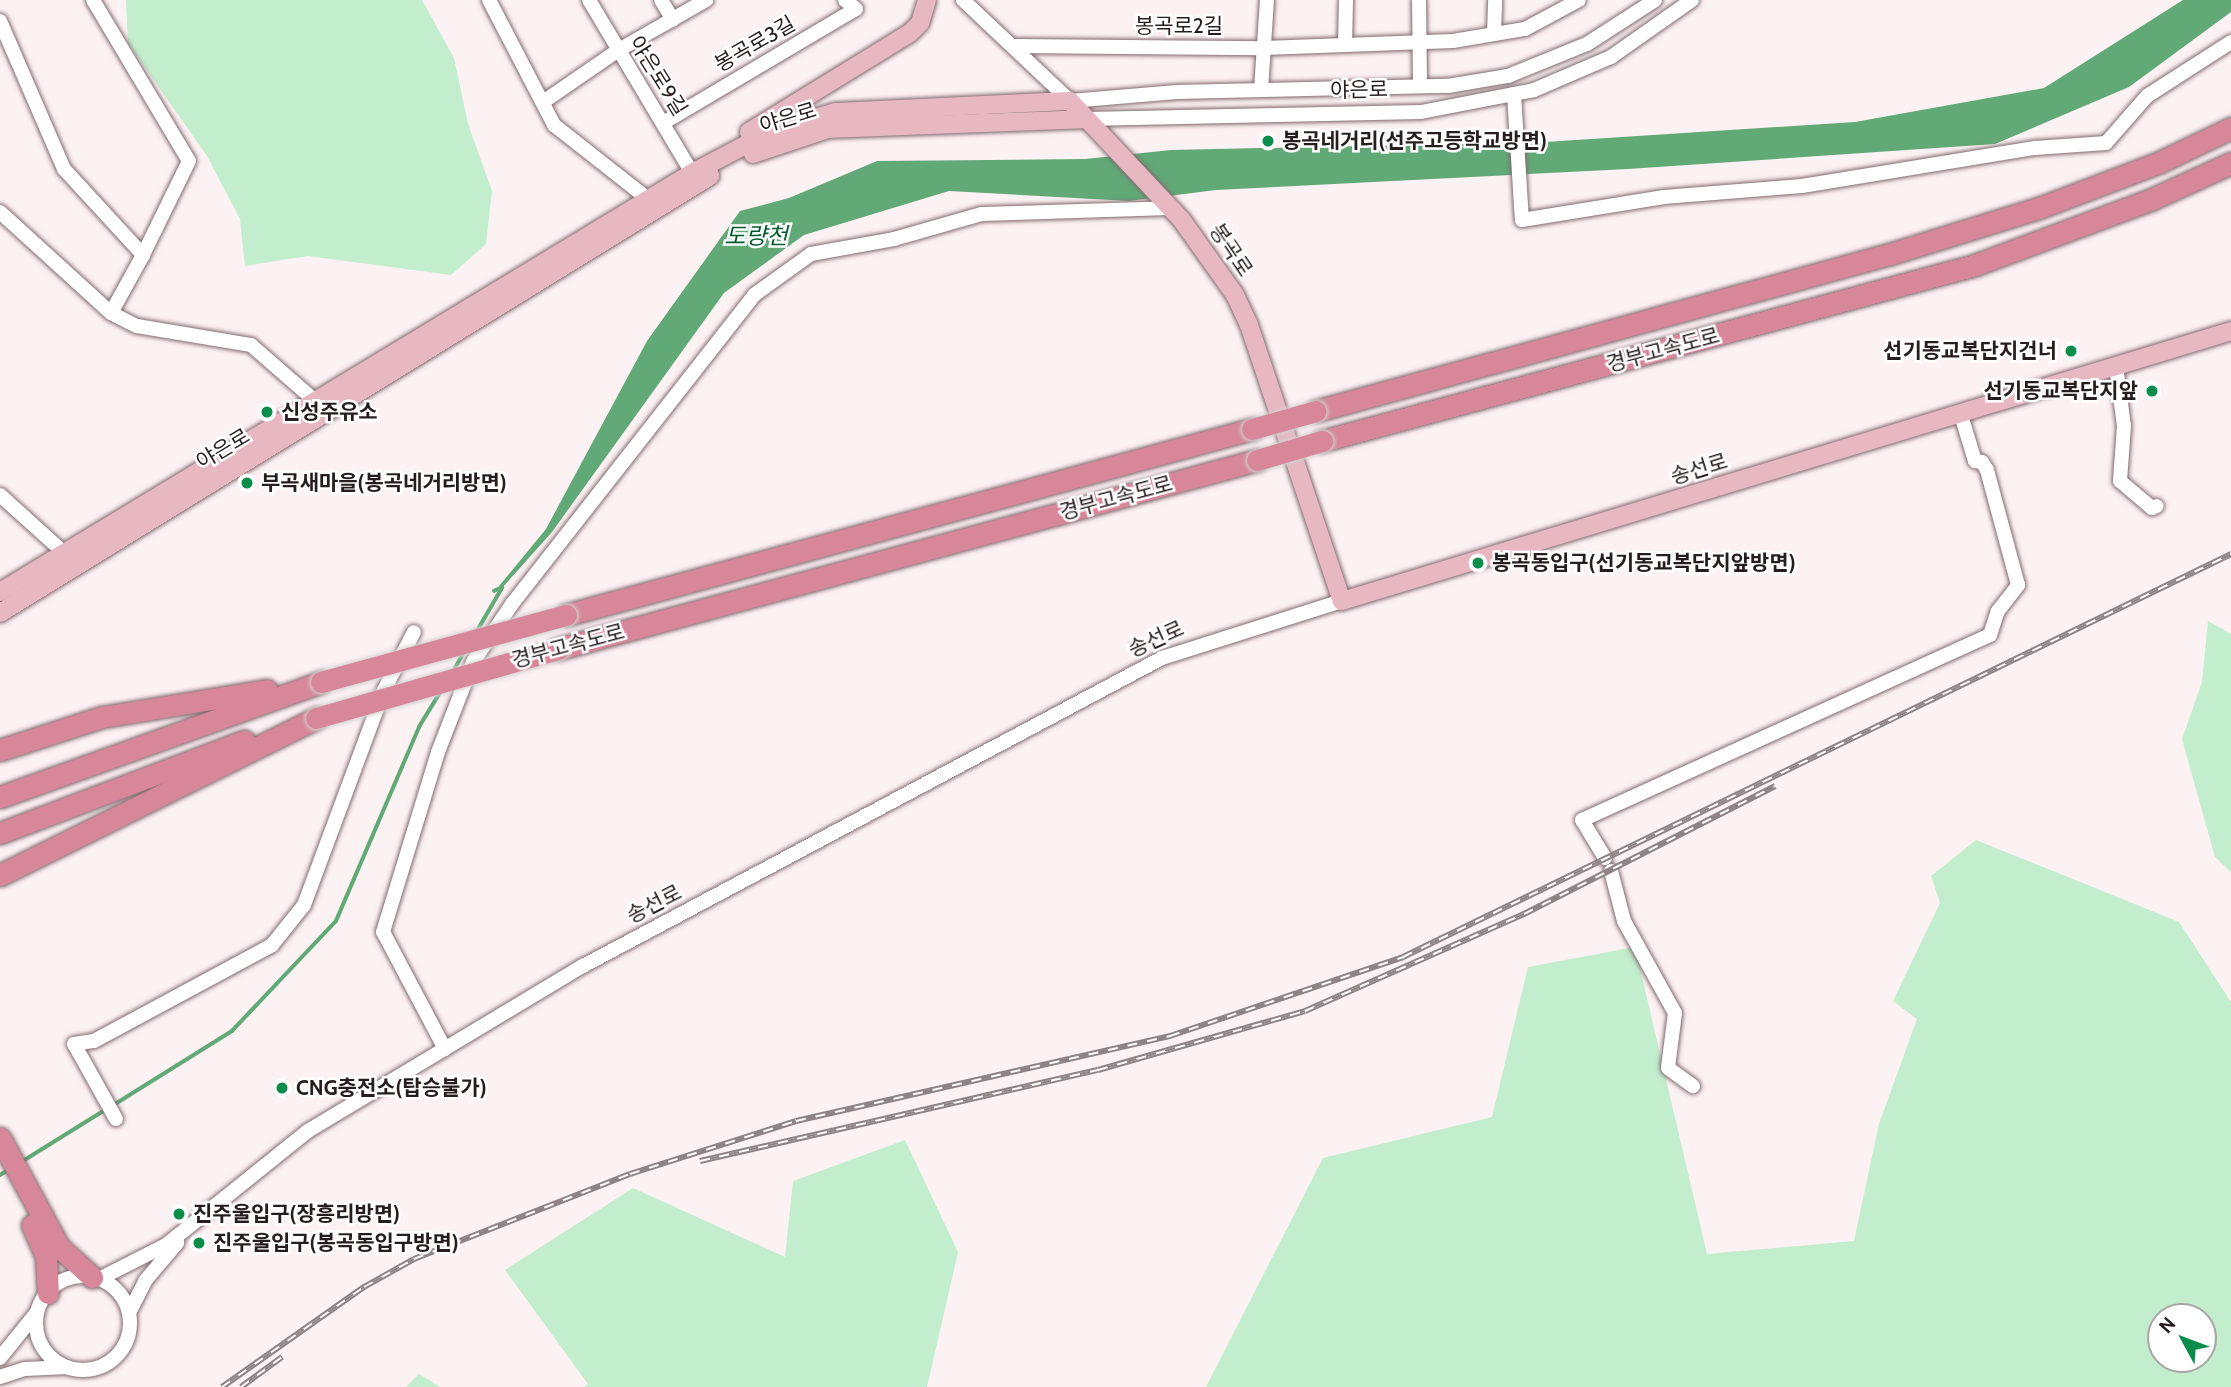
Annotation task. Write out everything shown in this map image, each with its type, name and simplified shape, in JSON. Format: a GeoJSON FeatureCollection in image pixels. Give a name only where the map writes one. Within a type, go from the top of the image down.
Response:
{"type":"FeatureCollection","features":[{"type":"Feature","properties":{"kind":"highway","name":"경부고속도로"},"geometry":{"type":"LineString","coordinates":[[0,797],[321,682],[1890,254],[2039,208],[2160,162],[2231,128]]}},
{"type":"Feature","properties":{"kind":"highway","name":"경부고속도로"},"geometry":{"type":"LineString","coordinates":[[0,833],[142,777],[316,718],[558,649],[1975,265],[2150,200],[2231,163]]}},
{"type":"Feature","properties":{"kind":"highway"},"geometry":{"type":"LineString","coordinates":[[0,750],[102,717],[157,705],[321,682]]}},
{"type":"Feature","properties":{"kind":"highway"},"geometry":{"type":"LineString","coordinates":[[0,875],[316,718]]}},
{"type":"Feature","properties":{"kind":"highway"},"geometry":{"type":"LineString","coordinates":[[0,1138],[46,1256],[43,1302]]}},
{"type":"Feature","properties":{"kind":"highway"},"geometry":{"type":"LineString","coordinates":[[0,1164],[58,1247],[95,1278]]}},
{"type":"Feature","properties":{"kind":"main road"},"geometry":{"type":"LineString","coordinates":[[692,173],[757,126],[910,33],[920,23],[927,0]]}},
{"type":"Feature","properties":{"kind":"main road","name":"야은로"},"geometry":{"type":"LineString","coordinates":[[0,592],[313,399],[692,173],[772,131],[836,112],[1070,101]]}},
{"type":"Feature","properties":{"kind":"main road","name":"봉곡로"},"geometry":{"type":"LineString","coordinates":[[1070,101],[1170,208],[1215,261],[1249,325],[1342,601]]}},
{"type":"Feature","properties":{"kind":"main road","name":"야은로"},"geometry":{"type":"LineString","coordinates":[[0,613],[718,171],[772,145],[828,129],[1086,119]]}},
{"type":"Feature","properties":{"kind":"main road","name":"송선로"},"geometry":{"type":"LineString","coordinates":[[1342,601],[2231,331]]}},
{"type":"Feature","properties":{"kind":"street"},"geometry":{"type":"LineString","coordinates":[[93,0],[189,161],[111,313]]}},
{"type":"Feature","properties":{"kind":"street"},"geometry":{"type":"LineString","coordinates":[[489,0],[554,125],[648,199]]}},
{"type":"Feature","properties":{"kind":"street","name":"야은로9길"},"geometry":{"type":"LineString","coordinates":[[589,0],[692,173]]}},
{"type":"Feature","properties":{"kind":"street"},"geometry":{"type":"LineString","coordinates":[[661,0],[673,20]]}},
{"type":"Feature","properties":{"kind":"street"},"geometry":{"type":"LineString","coordinates":[[544,102],[617,51],[706,0]]}},
{"type":"Feature","properties":{"kind":"street","name":"봉곡로3길"},"geometry":{"type":"LineString","coordinates":[[663,123],[856,9],[845,0]]}},
{"type":"Feature","properties":{"kind":"street","name":"봉곡로"},"geometry":{"type":"LineString","coordinates":[[963,0],[1070,101]]}},
{"type":"Feature","properties":{"kind":"street"},"geometry":{"type":"LineString","coordinates":[[1261,90],[1267,0]]}},
{"type":"Feature","properties":{"kind":"street"},"geometry":{"type":"LineString","coordinates":[[1345,45],[1346,0]]}},
{"type":"Feature","properties":{"kind":"street"},"geometry":{"type":"LineString","coordinates":[[1419,0],[1420,86]]}},
{"type":"Feature","properties":{"kind":"street"},"geometry":{"type":"LineString","coordinates":[[1494,34],[1495,0]]}},
{"type":"Feature","properties":{"kind":"street","name":"봉곡로2길"},"geometry":{"type":"LineString","coordinates":[[1013,46],[1264,48],[1419,43],[1525,29],[1579,0]]}},
{"type":"Feature","properties":{"kind":"street","name":"야은로"},"geometry":{"type":"LineString","coordinates":[[1070,101],[1261,90],[1420,86],[1508,76],[1587,44],[1655,0]]}},
{"type":"Feature","properties":{"kind":"street","name":"야은로"},"geometry":{"type":"LineString","coordinates":[[1086,119],[1421,112],[1534,90],[1611,57],[1692,0]]}},
{"type":"Feature","properties":{"kind":"street"},"geometry":{"type":"LineString","coordinates":[[0,21],[64,169],[143,255]]}},
{"type":"Feature","properties":{"kind":"street"},"geometry":{"type":"LineString","coordinates":[[1514,93],[1522,220],[1664,197],[1802,186],[2035,148],[2106,143],[2147,96],[2231,42]]}},
{"type":"Feature","properties":{"kind":"street"},"geometry":{"type":"LineString","coordinates":[[445,1049],[383,932],[438,752],[473,662],[512,604],[746,305],[787,267],[811,254],[894,239],[982,214],[1170,208]]}},
{"type":"Feature","properties":{"kind":"street"},"geometry":{"type":"LineString","coordinates":[[0,212],[111,313],[137,326],[251,345],[327,412]]}},
{"type":"Feature","properties":{"kind":"street"},"geometry":{"type":"LineString","coordinates":[[2116,366],[2124,426],[2120,481],[2152,508],[2157,506]]}},
{"type":"Feature","properties":{"kind":"street"},"geometry":{"type":"LineString","coordinates":[[1693,1086],[1668,1068],[1675,1013],[1624,921],[1608,864],[1582,820],[1990,635],[1998,611],[2018,586],[1987,470],[1982,463],[1975,461],[1961,412]]}},
{"type":"Feature","properties":{"kind":"street"},"geometry":{"type":"LineString","coordinates":[[0,495],[63,552]]}},
{"type":"Feature","properties":{"kind":"street","name":"송선로"},"geometry":{"type":"LineString","coordinates":[[202,1218],[308,1130],[583,966],[1162,658],[1342,601]]}},
{"type":"Feature","properties":{"kind":"street"},"geometry":{"type":"LineString","coordinates":[[116,1119],[74,1044],[94,1041],[272,945],[304,905],[384,690],[414,632]]}},
{"type":"Feature","properties":{"kind":"street"},"geometry":{"type":"LineString","coordinates":[[0,1358],[43,1302],[68,1279],[95,1278],[149,1255],[202,1218]]}},
{"type":"Feature","properties":{"kind":"street"},"geometry":{"type":"LineString","coordinates":[[0,1377],[25,1369],[93,1368],[112,1359],[127,1339],[129,1313],[155,1266],[202,1218]]}},
{"type":"Feature","properties":{"kind":"street"},"geometry":{"type":"LineString","coordinates":[[95,1278],[119,1293],[129,1313]]}},
{"type":"Feature","properties":{"kind":"street"},"geometry":{"type":"LineString","coordinates":[[43,1302],[42,1345],[68,1367]]}},
{"type":"Feature","properties":{"kind":"shaded area"},"geometry":{"type":"Polygon","coordinates":[[[126,0],[422,0],[454,58],[468,124],[492,191],[486,244],[451,275],[308,256],[245,266],[240,219],[207,156],[128,43],[126,0]]]}},
{"type":"Feature","properties":{"kind":"shaded area"},"geometry":{"type":"Polygon","coordinates":[[[2208,621],[2231,634],[2231,872],[2215,857],[2182,739],[2202,682],[2208,621]]]}},
{"type":"Feature","properties":{"kind":"shaded area"},"geometry":{"type":"Polygon","coordinates":[[[1976,840],[2179,922],[2231,1002],[2231,1387],[1206,1387],[1323,1158],[1492,1117],[1528,967],[1635,947],[1707,1254],[1854,1241],[1879,1124],[1917,1019],[1893,1001],[1940,903],[1931,876],[1976,840]]]}},
{"type":"Feature","properties":{"kind":"shaded area"},"geometry":{"type":"Polygon","coordinates":[[[905,1140],[958,1252],[927,1387],[584,1387],[588,1384],[505,1270],[633,1188],[785,1257],[793,1181],[905,1140]]]}},
{"type":"Feature","properties":{"kind":"shaded area"},"geometry":{"type":"Polygon","coordinates":[[[419,1374],[440,1387],[406,1387],[419,1374]]]}},
{"type":"Feature","properties":{"kind":"water","name":"도량천"},"geometry":{"type":"Polygon","coordinates":[[[2183,0],[2231,0],[2231,12],[2129,87],[1995,144],[1628,169],[1216,190],[1129,201],[949,191],[804,235],[724,293],[552,532],[502,588],[495,591],[546,529],[647,341],[740,211],[789,198],[877,161],[1085,159],[1171,150],[1545,142],[1855,122],[2044,88],[2183,0]]]}},
{"type":"Feature","properties":{"kind":"waterway"},"geometry":{"type":"LineString","coordinates":[[477,631],[502,588],[495,591]]}},
{"type":"Feature","properties":{"kind":"waterway"},"geometry":{"type":"LineString","coordinates":[[454,670],[464,652]]}},
{"type":"Feature","properties":{"kind":"waterway"},"geometry":{"type":"LineString","coordinates":[[112,1106],[232,1031],[336,921],[419,727],[441,691]]}},
{"type":"Feature","properties":{"kind":"waterway"},"geometry":{"type":"LineString","coordinates":[[23,1161],[105,1110]]}},
{"type":"Feature","properties":{"kind":"waterway"},"geometry":{"type":"LineString","coordinates":[[0,1175],[7,1171]]}},
{"type":"Feature","properties":{"kind":"railway"},"geometry":{"type":"LineString","coordinates":[[222,1387],[364,1287],[414,1259],[630,1174],[796,1121],[1170,1036],[1403,957],[2231,554]]}},
{"type":"Feature","properties":{"kind":"railway"},"geometry":{"type":"LineString","coordinates":[[700,1161],[1098,1070],[1305,1011],[1524,914],[1775,786]]}},
{"type":"Feature","properties":{"kind":"railway"},"geometry":{"type":"LineString","coordinates":[[241,1387],[282,1357]]}},
{"type":"Feature","properties":{"kind":"place","name":"봉곡네거리(선주고등학교방면)"},"geometry":{"type":"Point","coordinates":[1268,141]}},
{"type":"Feature","properties":{"kind":"place","name":"선기동교복단지건너"},"geometry":{"type":"Point","coordinates":[2071,351]}},
{"type":"Feature","properties":{"kind":"place","name":"선기동교복단지앞"},"geometry":{"type":"Point","coordinates":[2152,391]}},
{"type":"Feature","properties":{"kind":"place","name":"신성주유소"},"geometry":{"type":"Point","coordinates":[267,412]}},
{"type":"Feature","properties":{"kind":"place","name":"부곡새마을(봉곡네거리방면)"},"geometry":{"type":"Point","coordinates":[247,483]}},
{"type":"Feature","properties":{"kind":"place","name":"봉곡동입구(선기동교복단지앞방면)"},"geometry":{"type":"Point","coordinates":[1478,563]}},
{"type":"Feature","properties":{"kind":"place","name":"CNG충전소(탑승불가)"},"geometry":{"type":"Point","coordinates":[282,1088]}},
{"type":"Feature","properties":{"kind":"place","name":"진주울입구(장흥리방면)"},"geometry":{"type":"Point","coordinates":[179,1214]}},
{"type":"Feature","properties":{"kind":"place","name":"진주울입구(봉곡동입구방면)"},"geometry":{"type":"Point","coordinates":[199,1243]}}]}
